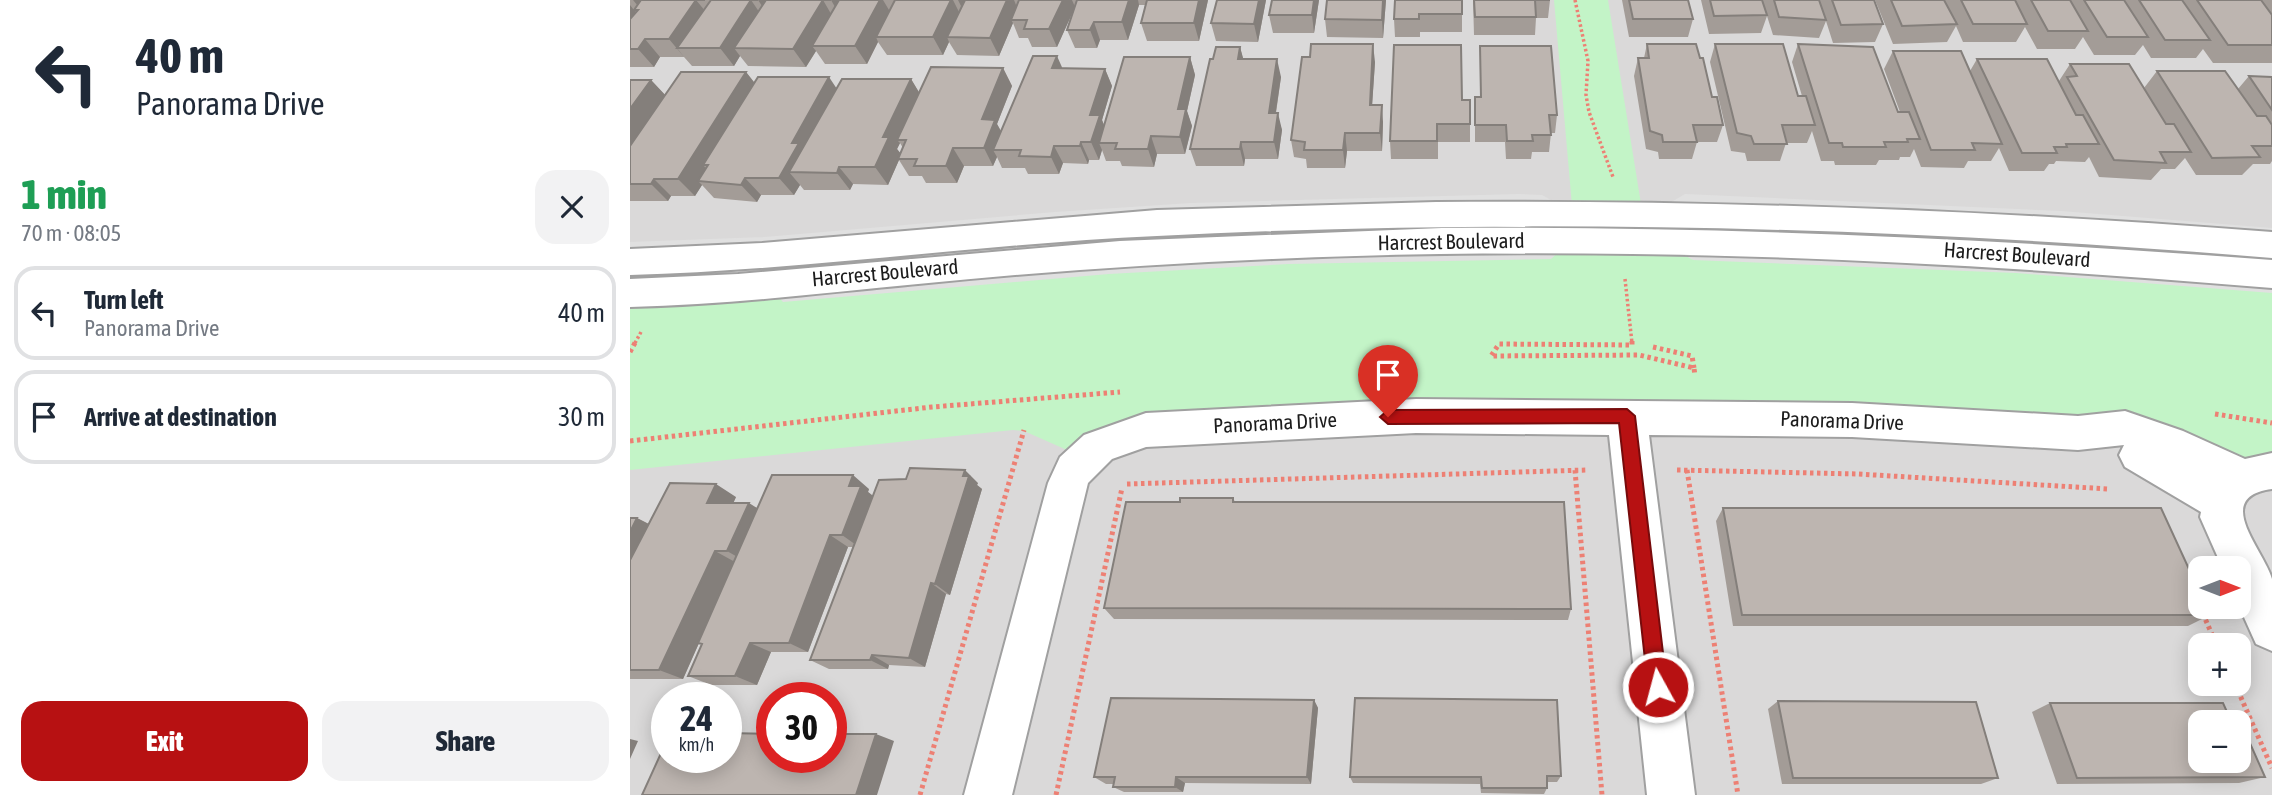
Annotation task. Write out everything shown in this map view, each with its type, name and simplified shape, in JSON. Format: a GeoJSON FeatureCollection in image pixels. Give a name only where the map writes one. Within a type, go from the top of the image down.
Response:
{"type":"FeatureCollection","features":[{"type":"Feature","properties":{"kind":"street","name":"Harcrest Boulevard"},"geometry":{"type":"LineString","coordinates":[[630,262],[766,255],[1152,223],[1492,213],[1886,219],[2074,229],[2272,245]]}},
{"type":"Feature","properties":{"kind":"street","name":"Harcrest Boulevard"},"geometry":{"type":"LineString","coordinates":[[630,293],[736,288],[1110,255],[1323,244],[1473,241],[1835,245],[2079,258],[2272,274]]}},
{"type":"Feature","properties":{"kind":"street","name":"Panorama Drive"},"geometry":{"type":"LineString","coordinates":[[988,795],[1060,506],[1074,470],[1098,447],[1128,435],[1168,428],[1416,416],[1852,420],[2078,433],[2105,440],[2144,457],[2245,484]]}},
{"type":"Feature","properties":{"kind":"street"},"geometry":{"type":"LineString","coordinates":[[1627,416],[1671,795]]}},
{"type":"Feature","properties":{"kind":"street"},"geometry":{"type":"LineString","coordinates":[[2245,484],[2221,517],[2272,629]]}},
{"type":"Feature","properties":{"kind":"path"},"geometry":{"type":"LineString","coordinates":[[1575,0],[1588,61],[1586,95],[1589,111],[1614,180]]}},
{"type":"Feature","properties":{"kind":"path"},"geometry":{"type":"LineString","coordinates":[[1625,274],[1632,345],[1499,344],[1491,356],[1639,355],[1694,368]]}},
{"type":"Feature","properties":{"kind":"path"},"geometry":{"type":"LineString","coordinates":[[630,352],[644,328]]}},
{"type":"Feature","properties":{"kind":"path"},"geometry":{"type":"LineString","coordinates":[[1653,347],[1692,356],[1697,388]]}},
{"type":"Feature","properties":{"kind":"path"},"geometry":{"type":"LineString","coordinates":[[920,795],[1024,430]]}},
{"type":"Feature","properties":{"kind":"path"},"geometry":{"type":"LineString","coordinates":[[1056,795],[1123,484],[1544,469],[1575,470],[1602,795]]}},
{"type":"Feature","properties":{"kind":"path"},"geometry":{"type":"LineString","coordinates":[[1667,470],[1858,474],[2113,489]]}},
{"type":"Feature","properties":{"kind":"path"},"geometry":{"type":"LineString","coordinates":[[1688,470],[1738,795]]}},
{"type":"Feature","properties":{"kind":"path"},"geometry":{"type":"LineString","coordinates":[[2240,696],[2272,768]]}},
{"type":"Feature","properties":{"kind":"shaded area"},"geometry":{"type":"Polygon","coordinates":[[[630,0],[2272,0],[2272,795],[630,795],[630,0]]]}},
{"type":"Feature","properties":{"kind":"shaded area"},"geometry":{"type":"Polygon","coordinates":[[[1685,194],[2061,211],[2272,228],[2272,238],[1668,204],[1685,194]]]}},
{"type":"Feature","properties":{"kind":"shaded area"},"geometry":{"type":"Polygon","coordinates":[[[1542,195],[1558,204],[630,253],[630,242],[765,237],[1055,212],[1191,203],[1542,195]]]}},
{"type":"Feature","properties":{"kind":"shaded area"},"geometry":{"type":"Polygon","coordinates":[[[1561,250],[1551,259],[1289,264],[1109,274],[783,302],[774,292],[1218,257],[1561,250]]]}},
{"type":"Feature","properties":{"kind":"shaded area"},"geometry":{"type":"Polygon","coordinates":[[[1675,250],[2272,282],[2272,293],[2016,273],[1693,260],[1675,250]]]}},
{"type":"Feature","properties":{"kind":"green space"},"geometry":{"type":"Polygon","coordinates":[[[1554,0],[1608,0],[1647,241],[2272,274],[2272,471],[2152,436],[1168,428],[1085,458],[1024,431],[1013,430],[630,470],[630,293],[1575,240],[1554,0]]]}},
{"type":"Feature","properties":{"kind":"building"},"geometry":{"type":"Polygon","coordinates":[[[641,0],[696,0],[669,39],[645,39],[638,49],[630,49],[630,19],[638,10],[634,10],[641,0]]]}},
{"type":"Feature","properties":{"kind":"building"},"geometry":{"type":"Polygon","coordinates":[[[711,0],[751,0],[720,48],[677,48],[711,0]]]}},
{"type":"Feature","properties":{"kind":"building"},"geometry":{"type":"Polygon","coordinates":[[[766,0],[823,0],[793,49],[734,48],[766,0]]]}},
{"type":"Feature","properties":{"kind":"building"},"geometry":{"type":"Polygon","coordinates":[[[839,0],[880,0],[855,46],[812,46],[839,0]]]}},
{"type":"Feature","properties":{"kind":"building"},"geometry":{"type":"Polygon","coordinates":[[[895,0],[951,0],[933,37],[876,37],[895,0]]]}},
{"type":"Feature","properties":{"kind":"building"},"geometry":{"type":"Polygon","coordinates":[[[965,0],[1007,0],[990,38],[947,37],[965,0]]]}},
{"type":"Feature","properties":{"kind":"building"},"geometry":{"type":"Polygon","coordinates":[[[1019,0],[1063,0],[1049,29],[1024,29],[1027,20],[1011,20],[1019,0]]]}},
{"type":"Feature","properties":{"kind":"building"},"geometry":{"type":"Polygon","coordinates":[[[1077,0],[1129,0],[1122,22],[1094,22],[1090,30],[1067,30],[1077,0]]]}},
{"type":"Feature","properties":{"kind":"building"},"geometry":{"type":"Polygon","coordinates":[[[1147,0],[1199,0],[1194,23],[1141,23],[1147,0]]]}},
{"type":"Feature","properties":{"kind":"building"},"geometry":{"type":"Polygon","coordinates":[[[1217,0],[1259,0],[1254,24],[1211,23],[1217,0]]]}},
{"type":"Feature","properties":{"kind":"building"},"geometry":{"type":"Polygon","coordinates":[[[1272,0],[1314,0],[1312,15],[1269,15],[1272,0]]]}},
{"type":"Feature","properties":{"kind":"building"},"geometry":{"type":"Polygon","coordinates":[[[1327,0],[1383,0],[1382,20],[1325,19],[1327,0]]]}},
{"type":"Feature","properties":{"kind":"building"},"geometry":{"type":"Polygon","coordinates":[[[1395,0],[1462,0],[1462,14],[1419,14],[1419,19],[1394,19],[1395,0]]]}},
{"type":"Feature","properties":{"kind":"building"},"geometry":{"type":"Polygon","coordinates":[[[1474,0],[1535,0],[1536,17],[1475,17],[1474,0]]]}},
{"type":"Feature","properties":{"kind":"building"},"geometry":{"type":"Polygon","coordinates":[[[1629,0],[1688,0],[1693,19],[1633,19],[1629,0]]]}},
{"type":"Feature","properties":{"kind":"building"},"geometry":{"type":"Polygon","coordinates":[[[1710,0],[1762,0],[1767,15],[1714,16],[1710,0]]]}},
{"type":"Feature","properties":{"kind":"building"},"geometry":{"type":"Polygon","coordinates":[[[1774,0],[1819,0],[1826,20],[1779,17],[1774,0]]]}},
{"type":"Feature","properties":{"kind":"building"},"geometry":{"type":"Polygon","coordinates":[[[1832,0],[1874,0],[1883,24],[1841,25],[1832,0]]]}},
{"type":"Feature","properties":{"kind":"building"},"geometry":{"type":"Polygon","coordinates":[[[1891,0],[1944,0],[1957,24],[1902,26],[1891,0]]]}},
{"type":"Feature","properties":{"kind":"building"},"geometry":{"type":"Polygon","coordinates":[[[1961,0],[2015,0],[2027,24],[1973,24],[1961,0]]]}},
{"type":"Feature","properties":{"kind":"building"},"geometry":{"type":"Polygon","coordinates":[[[2031,0],[2070,0],[2088,31],[2048,31],[2031,0]]]}},
{"type":"Feature","properties":{"kind":"building"},"geometry":{"type":"Polygon","coordinates":[[[2084,0],[2124,0],[2148,37],[2107,37],[2084,0]]]}},
{"type":"Feature","properties":{"kind":"building"},"geometry":{"type":"Polygon","coordinates":[[[2139,0],[2182,0],[2210,40],[2165,40],[2139,0]]]}},
{"type":"Feature","properties":{"kind":"building"},"geometry":{"type":"Polygon","coordinates":[[[2197,0],[2261,0],[2272,15],[2272,45],[2228,45],[2197,0]]]}},
{"type":"Feature","properties":{"kind":"building"},"geometry":{"type":"Polygon","coordinates":[[[1311,44],[1373,44],[1370,105],[1382,105],[1380,133],[1345,133],[1343,150],[1304,150],[1305,142],[1291,140],[1302,57],[1310,57],[1311,44]]]}},
{"type":"Feature","properties":{"kind":"building"},"geometry":{"type":"Polygon","coordinates":[[[1647,44],[1696,44],[1700,58],[1703,58],[1712,97],[1717,97],[1723,125],[1693,125],[1697,142],[1663,142],[1662,135],[1650,131],[1638,58],[1649,58],[1647,44]]]}},
{"type":"Feature","properties":{"kind":"building"},"geometry":{"type":"Polygon","coordinates":[[[1715,44],[1783,44],[1798,96],[1806,96],[1815,125],[1782,125],[1787,144],[1754,144],[1751,136],[1737,133],[1715,44]]]}},
{"type":"Feature","properties":{"kind":"building"},"geometry":{"type":"Polygon","coordinates":[[[1798,44],[1873,47],[1898,112],[1909,112],[1920,139],[1884,142],[1886,147],[1843,147],[1842,143],[1829,143],[1798,44]]]}},
{"type":"Feature","properties":{"kind":"building"},"geometry":{"type":"Polygon","coordinates":[[[1394,45],[1461,45],[1462,100],[1470,100],[1470,124],[1437,124],[1437,141],[1390,141],[1394,45]]]}},
{"type":"Feature","properties":{"kind":"building"},"geometry":{"type":"Polygon","coordinates":[[[1480,46],[1551,46],[1557,115],[1549,115],[1551,135],[1532,135],[1533,141],[1507,141],[1506,125],[1475,125],[1475,97],[1481,97],[1480,46]]]}},
{"type":"Feature","properties":{"kind":"building"},"geometry":{"type":"Polygon","coordinates":[[[1216,47],[1240,47],[1238,59],[1277,59],[1269,113],[1278,113],[1274,142],[1241,142],[1240,149],[1190,149],[1210,59],[1213,59],[1216,47]]]}},
{"type":"Feature","properties":{"kind":"building"},"geometry":{"type":"Polygon","coordinates":[[[1893,51],[1961,51],[2002,144],[1972,143],[1975,150],[1931,150],[1893,51]]]}},
{"type":"Feature","properties":{"kind":"building"},"geometry":{"type":"Polygon","coordinates":[[[1033,56],[1057,56],[1052,68],[1105,69],[1090,115],[1100,115],[1091,142],[1081,142],[1080,146],[1054,146],[1051,157],[1019,156],[1021,150],[993,150],[1033,56]]]}},
{"type":"Feature","properties":{"kind":"building"},"geometry":{"type":"Polygon","coordinates":[[[1124,57],[1190,57],[1178,109],[1186,109],[1180,137],[1151,136],[1148,149],[1115,149],[1117,143],[1099,143],[1124,57]]]}},
{"type":"Feature","properties":{"kind":"building"},"geometry":{"type":"Polygon","coordinates":[[[1977,59],[2047,59],[2076,115],[2083,115],[2099,144],[2066,144],[2067,147],[2054,147],[2057,153],[2022,153],[1977,59]]]}},
{"type":"Feature","properties":{"kind":"building"},"geometry":{"type":"Polygon","coordinates":[[[2070,64],[2129,64],[2166,124],[2174,124],[2191,152],[2160,152],[2166,163],[2114,160],[2067,77],[2077,76],[2070,64]]]}},
{"type":"Feature","properties":{"kind":"building"},"geometry":{"type":"Polygon","coordinates":[[[931,67],[1003,68],[982,119],[995,120],[984,148],[953,148],[946,166],[914,166],[917,159],[898,159],[906,140],[897,140],[931,67]]]}},
{"type":"Feature","properties":{"kind":"building"},"geometry":{"type":"Polygon","coordinates":[[[2157,71],[2225,71],[2257,116],[2266,116],[2272,125],[2272,146],[2252,146],[2260,157],[2212,158],[2157,71]]]}},
{"type":"Feature","properties":{"kind":"building"},"geometry":{"type":"Polygon","coordinates":[[[681,72],[746,72],[678,179],[654,179],[651,184],[630,184],[630,146],[681,72]]]}},
{"type":"Feature","properties":{"kind":"building"},"geometry":{"type":"Polygon","coordinates":[[[2249,76],[2272,77],[2272,110],[2249,76]]]}},
{"type":"Feature","properties":{"kind":"building"},"geometry":{"type":"Polygon","coordinates":[[[758,77],[829,77],[792,143],[799,143],[779,178],[745,178],[741,185],[698,181],[708,165],[703,165],[758,77]]]}},
{"type":"Feature","properties":{"kind":"building"},"geometry":{"type":"Polygon","coordinates":[[[842,79],[911,79],[883,137],[889,137],[875,167],[839,167],[837,173],[789,172],[842,79]]]}},
{"type":"Feature","properties":{"kind":"building"},"geometry":{"type":"Polygon","coordinates":[[[630,80],[651,80],[630,109],[630,80]]]}},
{"type":"Feature","properties":{"kind":"building"},"geometry":{"type":"Polygon","coordinates":[[[910,468],[965,470],[963,476],[969,476],[935,584],[931,583],[909,658],[872,655],[870,660],[810,660],[879,480],[906,479],[910,468]]]}},
{"type":"Feature","properties":{"kind":"building"},"geometry":{"type":"Polygon","coordinates":[[[772,475],[853,475],[849,486],[861,486],[842,535],[830,535],[789,643],[750,643],[735,676],[688,676],[702,644],[698,643],[772,475]]]}},
{"type":"Feature","properties":{"kind":"building"},"geometry":{"type":"Polygon","coordinates":[[[670,483],[716,484],[707,503],[749,503],[727,551],[715,551],[659,670],[630,670],[630,560],[670,483]]]}},
{"type":"Feature","properties":{"kind":"building"},"geometry":{"type":"Polygon","coordinates":[[[1180,498],[1233,498],[1233,502],[1564,502],[1571,609],[1104,608],[1126,502],[1180,502],[1180,498]]]}},
{"type":"Feature","properties":{"kind":"building"},"geometry":{"type":"Polygon","coordinates":[[[1723,508],[2161,508],[2188,567],[2188,615],[1742,615],[1723,508]]]}},
{"type":"Feature","properties":{"kind":"building"},"geometry":{"type":"Polygon","coordinates":[[[630,518],[637,518],[630,532],[630,518]]]}},
{"type":"Feature","properties":{"kind":"building"},"geometry":{"type":"Polygon","coordinates":[[[1111,698],[1314,700],[1307,777],[1176,777],[1175,787],[1113,787],[1115,777],[1094,777],[1111,698]]]}},
{"type":"Feature","properties":{"kind":"building"},"geometry":{"type":"Polygon","coordinates":[[[1355,698],[1557,700],[1561,776],[1547,776],[1547,788],[1482,788],[1481,777],[1350,777],[1355,698]]]}},
{"type":"Feature","properties":{"kind":"building"},"geometry":{"type":"Polygon","coordinates":[[[1778,701],[1976,702],[1998,778],[1793,778],[1778,701]]]}},
{"type":"Feature","properties":{"kind":"building"},"geometry":{"type":"Polygon","coordinates":[[[2050,703],[2223,703],[2226,710],[2188,710],[2188,773],[2251,773],[2251,746],[2265,777],[2077,778],[2050,703]]]}},
{"type":"Feature","properties":{"kind":"building"},"geometry":{"type":"Polygon","coordinates":[[[742,733],[756,734],[756,773],[847,773],[847,734],[876,734],[856,795],[642,795],[652,773],[742,773],[742,733]]]}},
{"type":"Feature","properties":{"kind":"route"},"geometry":{"type":"LineString","coordinates":[[1388,417],[1627,416],[1658,687]]}}]}
